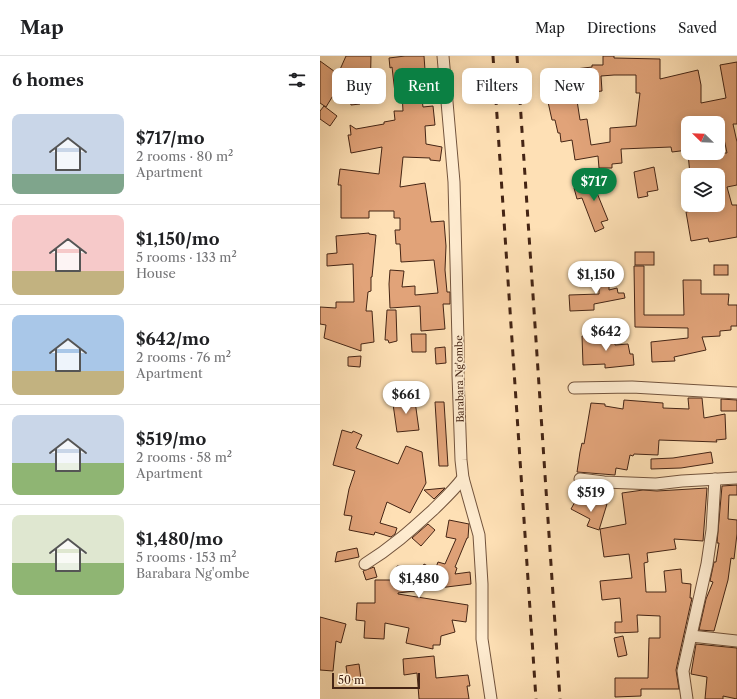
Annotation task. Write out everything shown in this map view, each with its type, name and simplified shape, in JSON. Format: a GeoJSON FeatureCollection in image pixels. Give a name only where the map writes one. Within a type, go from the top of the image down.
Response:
{"type":"FeatureCollection","features":[{"type":"Feature","properties":{"kind":"street","name":"Barabara Ng'ombe"},"geometry":{"type":"LineString","coordinates":[[443,56],[454,182],[458,375],[463,478],[479,535],[482,584],[482,639],[491,699]]}},
{"type":"Feature","properties":{"kind":"street"},"geometry":{"type":"LineString","coordinates":[[574,388],[632,387],[737,392]]}},
{"type":"Feature","properties":{"kind":"street"},"geometry":{"type":"LineString","coordinates":[[364,564],[384,552],[407,535],[456,488],[463,478]]}},
{"type":"Feature","properties":{"kind":"street"},"geometry":{"type":"LineString","coordinates":[[580,479],[632,484],[656,484],[737,478]]}},
{"type":"Feature","properties":{"kind":"street"},"geometry":{"type":"LineString","coordinates":[[687,699],[683,671],[707,564],[712,530],[715,479]]}},
{"type":"Feature","properties":{"kind":"street"},"geometry":{"type":"LineString","coordinates":[[691,636],[737,641]]}},
{"type":"Feature","properties":{"kind":"building"},"geometry":{"type":"Polygon","coordinates":[[[346,56],[371,56],[371,68],[341,68],[346,56]]]}},
{"type":"Feature","properties":{"kind":"building"},"geometry":{"type":"Polygon","coordinates":[[[424,56],[425,68],[394,68],[394,84],[392,67],[390,68],[389,58],[424,56]]]}},
{"type":"Feature","properties":{"kind":"building"},"geometry":{"type":"Polygon","coordinates":[[[603,56],[614,56],[614,58],[660,59],[660,79],[698,70],[701,85],[701,103],[726,98],[720,65],[737,62],[737,124],[733,124],[737,142],[737,185],[727,187],[732,205],[737,205],[737,237],[709,242],[708,238],[691,241],[686,212],[725,212],[725,168],[689,168],[689,160],[725,160],[725,153],[727,153],[725,144],[725,116],[681,116],[681,151],[672,152],[671,147],[621,149],[622,163],[612,164],[612,168],[599,168],[598,156],[575,160],[572,140],[561,142],[560,133],[558,133],[555,120],[552,120],[548,104],[578,104],[580,120],[587,119],[591,145],[610,142],[610,128],[636,126],[640,93],[636,93],[636,75],[601,76],[602,91],[599,91],[599,68],[584,68],[592,67],[592,65],[603,65],[603,56]]]}},
{"type":"Feature","properties":{"kind":"building"},"geometry":{"type":"Polygon","coordinates":[[[320,61],[332,70],[332,97],[326,107],[320,103],[320,61]]]}},
{"type":"Feature","properties":{"kind":"building"},"geometry":{"type":"Polygon","coordinates":[[[403,104],[423,104],[423,107],[433,106],[435,125],[425,126],[426,144],[442,147],[440,161],[430,160],[430,158],[403,157],[400,187],[425,183],[431,222],[444,221],[446,246],[445,270],[447,292],[450,292],[450,304],[443,304],[445,329],[421,331],[420,306],[390,308],[390,270],[404,271],[402,287],[415,286],[415,295],[438,293],[434,260],[401,262],[400,244],[396,244],[395,230],[400,230],[400,218],[394,218],[394,211],[369,211],[369,218],[341,218],[341,185],[338,185],[340,169],[379,174],[382,147],[351,153],[348,135],[351,135],[350,125],[356,129],[384,124],[384,122],[395,120],[394,111],[403,111],[403,104]]]}},
{"type":"Feature","properties":{"kind":"building"},"geometry":{"type":"Polygon","coordinates":[[[324,106],[337,116],[330,126],[320,119],[320,111],[324,106]]]}},
{"type":"Feature","properties":{"kind":"building"},"geometry":{"type":"Polygon","coordinates":[[[654,167],[658,190],[647,192],[648,196],[638,198],[634,172],[654,167]]]}},
{"type":"Feature","properties":{"kind":"building"},"geometry":{"type":"Polygon","coordinates":[[[606,179],[609,190],[597,193],[608,220],[601,222],[604,228],[595,232],[582,198],[577,199],[574,188],[606,179]]]}},
{"type":"Feature","properties":{"kind":"building"},"geometry":{"type":"Polygon","coordinates":[[[369,233],[376,235],[371,277],[371,291],[368,292],[366,311],[372,311],[374,342],[361,344],[361,351],[324,338],[326,325],[320,324],[320,307],[336,308],[336,302],[354,302],[353,264],[327,266],[327,254],[337,253],[336,236],[369,233]]]}},
{"type":"Feature","properties":{"kind":"building"},"geometry":{"type":"Polygon","coordinates":[[[635,252],[654,252],[654,265],[635,265],[635,252]]]}},
{"type":"Feature","properties":{"kind":"building"},"geometry":{"type":"Polygon","coordinates":[[[714,265],[728,265],[728,275],[714,275],[714,265]]]}},
{"type":"Feature","properties":{"kind":"building"},"geometry":{"type":"Polygon","coordinates":[[[634,266],[644,266],[644,315],[684,315],[683,280],[701,280],[701,294],[729,294],[728,305],[737,305],[737,326],[731,326],[731,330],[720,331],[720,336],[702,337],[706,350],[674,357],[675,361],[652,362],[651,342],[688,338],[688,328],[635,327],[634,266]]]}},
{"type":"Feature","properties":{"kind":"building"},"geometry":{"type":"Polygon","coordinates":[[[599,268],[609,268],[609,290],[617,288],[618,293],[624,293],[625,298],[594,304],[594,310],[570,311],[569,295],[599,294],[599,268]]]}},
{"type":"Feature","properties":{"kind":"building"},"geometry":{"type":"Polygon","coordinates":[[[387,310],[396,310],[397,341],[389,343],[388,340],[385,340],[387,310]]]}},
{"type":"Feature","properties":{"kind":"building"},"geometry":{"type":"Polygon","coordinates":[[[614,333],[615,345],[628,344],[630,354],[633,354],[634,365],[605,368],[605,364],[583,365],[582,336],[614,333]]]}},
{"type":"Feature","properties":{"kind":"building"},"geometry":{"type":"Polygon","coordinates":[[[411,334],[426,334],[426,352],[412,352],[411,334]]]}},
{"type":"Feature","properties":{"kind":"building"},"geometry":{"type":"Polygon","coordinates":[[[445,347],[446,363],[436,364],[435,348],[445,347]]]}},
{"type":"Feature","properties":{"kind":"building"},"geometry":{"type":"Polygon","coordinates":[[[361,356],[360,367],[348,366],[348,357],[361,356]]]}},
{"type":"Feature","properties":{"kind":"building"},"geometry":{"type":"Polygon","coordinates":[[[406,396],[407,402],[415,401],[419,430],[397,432],[393,404],[398,403],[398,397],[406,396]]]}},
{"type":"Feature","properties":{"kind":"building"},"geometry":{"type":"Polygon","coordinates":[[[688,398],[702,398],[704,418],[725,414],[726,439],[716,440],[717,442],[659,440],[658,455],[630,455],[627,470],[616,468],[615,475],[577,472],[582,443],[584,444],[591,403],[605,404],[605,406],[623,409],[624,400],[663,403],[663,408],[689,409],[688,398]]]}},
{"type":"Feature","properties":{"kind":"building"},"geometry":{"type":"Polygon","coordinates":[[[721,399],[737,400],[737,411],[721,411],[721,399]]]}},
{"type":"Feature","properties":{"kind":"building"},"geometry":{"type":"Polygon","coordinates":[[[435,402],[444,402],[448,466],[439,466],[435,402]]]}},
{"type":"Feature","properties":{"kind":"building"},"geometry":{"type":"Polygon","coordinates":[[[342,430],[352,433],[353,431],[362,435],[356,448],[398,464],[406,446],[422,452],[426,483],[410,513],[387,502],[380,523],[397,528],[395,534],[391,537],[375,532],[374,535],[349,530],[352,516],[344,515],[349,489],[355,471],[333,465],[342,430]]]}},
{"type":"Feature","properties":{"kind":"building"},"geometry":{"type":"Polygon","coordinates":[[[711,452],[713,463],[681,468],[651,469],[651,459],[673,458],[711,452]]]}},
{"type":"Feature","properties":{"kind":"building"},"geometry":{"type":"Polygon","coordinates":[[[737,485],[737,495],[729,495],[728,519],[737,520],[734,559],[731,558],[728,580],[714,631],[699,630],[706,599],[713,582],[710,581],[714,562],[716,562],[719,543],[717,543],[722,486],[737,485]]]}},
{"type":"Feature","properties":{"kind":"building"},"geometry":{"type":"Polygon","coordinates":[[[445,488],[434,499],[424,490],[445,488]]]}},
{"type":"Feature","properties":{"kind":"building"},"geometry":{"type":"Polygon","coordinates":[[[707,488],[703,541],[674,539],[676,549],[647,553],[648,562],[644,563],[646,592],[666,592],[664,571],[681,569],[682,583],[691,584],[690,598],[692,598],[676,670],[679,689],[641,689],[641,696],[615,697],[615,678],[648,678],[649,638],[660,638],[660,616],[637,615],[638,632],[615,633],[615,622],[622,622],[620,598],[602,600],[600,581],[632,578],[629,554],[604,557],[600,529],[626,524],[622,493],[643,490],[657,491],[707,488]]]}},
{"type":"Feature","properties":{"kind":"building"},"geometry":{"type":"Polygon","coordinates":[[[576,500],[593,508],[595,501],[607,504],[599,530],[587,526],[590,519],[571,509],[576,500]]]}},
{"type":"Feature","properties":{"kind":"building"},"geometry":{"type":"Polygon","coordinates":[[[449,520],[469,524],[468,538],[455,567],[457,568],[455,574],[470,572],[471,584],[398,594],[468,605],[466,622],[452,620],[455,632],[441,636],[440,645],[433,645],[433,649],[406,643],[409,628],[385,623],[384,639],[364,638],[365,621],[356,620],[357,603],[375,603],[375,580],[397,580],[397,566],[422,568],[424,564],[435,570],[438,562],[445,564],[456,539],[446,537],[449,520]]]}},
{"type":"Feature","properties":{"kind":"building"},"geometry":{"type":"Polygon","coordinates":[[[428,524],[435,530],[421,546],[412,538],[428,524]]]}},
{"type":"Feature","properties":{"kind":"building"},"geometry":{"type":"Polygon","coordinates":[[[357,548],[359,557],[335,562],[337,552],[357,548]]]}},
{"type":"Feature","properties":{"kind":"building"},"geometry":{"type":"Polygon","coordinates":[[[374,567],[377,577],[366,580],[363,571],[374,567]]]}},
{"type":"Feature","properties":{"kind":"building"},"geometry":{"type":"Polygon","coordinates":[[[320,617],[346,624],[341,643],[336,641],[333,671],[320,670],[320,617]]]}},
{"type":"Feature","properties":{"kind":"building"},"geometry":{"type":"Polygon","coordinates":[[[623,636],[627,655],[618,657],[614,638],[623,636]]]}},
{"type":"Feature","properties":{"kind":"building"},"geometry":{"type":"Polygon","coordinates":[[[696,644],[737,648],[737,699],[723,696],[723,699],[705,699],[707,677],[691,674],[696,644]]]}},
{"type":"Feature","properties":{"kind":"building"},"geometry":{"type":"Polygon","coordinates":[[[434,656],[436,678],[468,675],[470,686],[467,686],[469,699],[419,699],[417,673],[404,675],[403,659],[434,656]]]}},
{"type":"Feature","properties":{"kind":"building"},"geometry":{"type":"Polygon","coordinates":[[[359,664],[361,679],[348,680],[346,666],[359,664]]]}},
{"type":"Feature","properties":{"kind":"railway"},"geometry":{"type":"LineString","coordinates":[[493,56],[536,699]]}},
{"type":"Feature","properties":{"kind":"railway"},"geometry":{"type":"LineString","coordinates":[[517,56],[560,699]]}}]}
